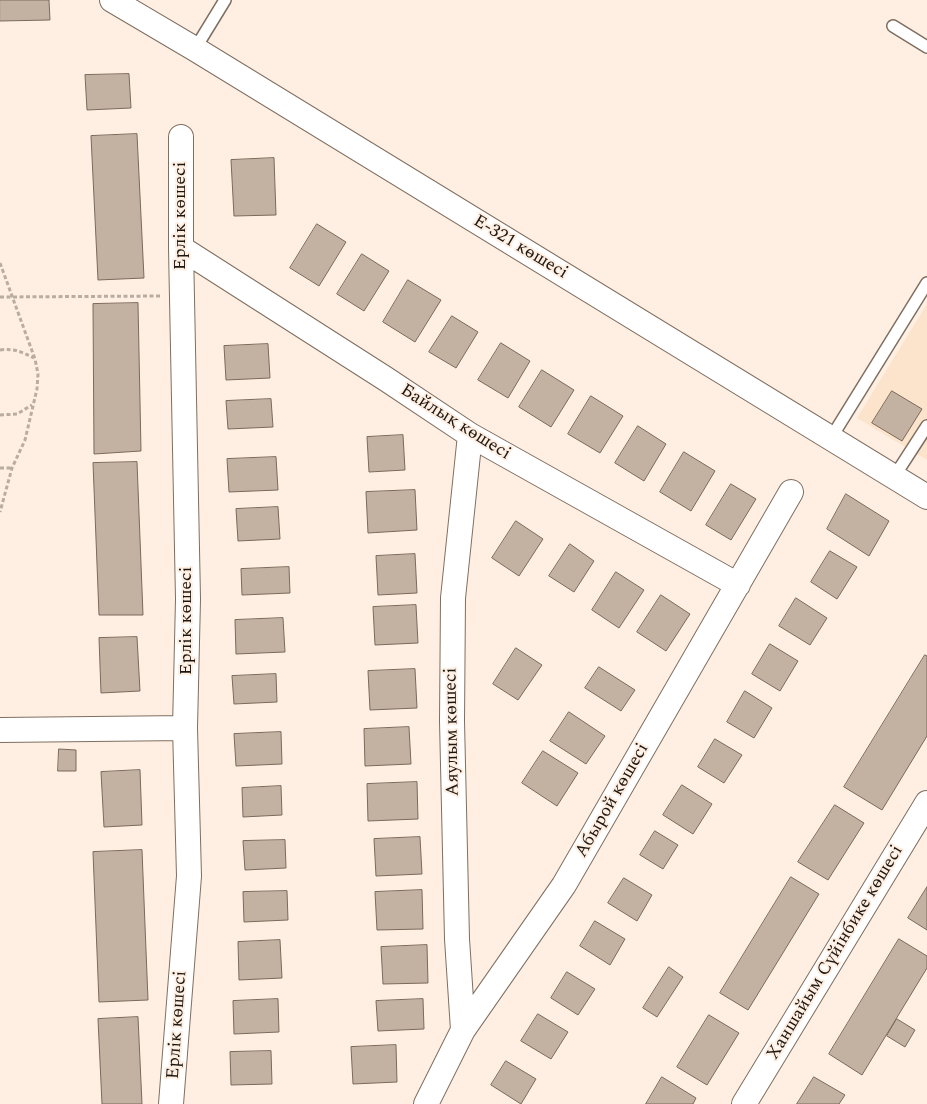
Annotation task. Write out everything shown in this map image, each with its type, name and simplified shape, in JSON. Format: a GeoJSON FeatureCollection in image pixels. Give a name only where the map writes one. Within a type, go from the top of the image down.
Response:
{"type":"FeatureCollection","features":[{"type":"Feature","properties":{"kind":"street","name":"Е-321 көшесі"},"geometry":{"type":"LineString","coordinates":[[121,2],[927,497]]}},
{"type":"Feature","properties":{"kind":"street","name":"Ерлік көшесі"},"geometry":{"type":"LineString","coordinates":[[172,1104],[189,876],[185,728],[188,599],[181,248],[181,137]]}},
{"type":"Feature","properties":{"kind":"street","name":"Байлық көшесі"},"geometry":{"type":"LineString","coordinates":[[181,248],[386,378],[470,435],[738,585]]}},
{"type":"Feature","properties":{"kind":"street","name":"Аяулым көшесі"},"geometry":{"type":"LineString","coordinates":[[463,1030],[457,939],[452,721],[453,598],[470,435]]}},
{"type":"Feature","properties":{"kind":"street","name":"Абырой көшесі"},"geometry":{"type":"LineString","coordinates":[[426,1104],[463,1030],[564,885],[791,492]]}},
{"type":"Feature","properties":{"kind":"street"},"geometry":{"type":"LineString","coordinates":[[0,730],[185,728]]}},
{"type":"Feature","properties":{"kind":"street","name":"Ханшайым Сүйінбике көшесі"},"geometry":{"type":"LineString","coordinates":[[744,1104],[927,803]]}},
{"type":"Feature","properties":{"kind":"lane"},"geometry":{"type":"LineString","coordinates":[[195,49],[225,0]]}},
{"type":"Feature","properties":{"kind":"lane"},"geometry":{"type":"LineString","coordinates":[[893,26],[927,47]]}},
{"type":"Feature","properties":{"kind":"lane"},"geometry":{"type":"LineString","coordinates":[[831,438],[927,282]]}},
{"type":"Feature","properties":{"kind":"lane"},"geometry":{"type":"LineString","coordinates":[[894,477],[927,426]]}},
{"type":"Feature","properties":{"kind":"path"},"geometry":{"type":"LineString","coordinates":[[0,263],[35,359],[38,374],[37,389],[25,440],[12,468],[0,512]]}},
{"type":"Feature","properties":{"kind":"path"},"geometry":{"type":"LineString","coordinates":[[0,297],[182,296]]}},
{"type":"Feature","properties":{"kind":"path"},"geometry":{"type":"LineString","coordinates":[[0,350],[21,351],[35,359]]}},
{"type":"Feature","properties":{"kind":"path"},"geometry":{"type":"LineString","coordinates":[[0,415],[17,414],[33,405]]}},
{"type":"Feature","properties":{"kind":"path"},"geometry":{"type":"LineString","coordinates":[[0,468],[12,468]]}},
{"type":"Feature","properties":{"kind":"shaded area"},"geometry":{"type":"Polygon","coordinates":[[[927,304],[927,460],[857,418],[927,304]]]}},
{"type":"Feature","properties":{"kind":"building"},"geometry":{"type":"Polygon","coordinates":[[[0,0],[49,0],[50,20],[0,21],[0,0]]]}},
{"type":"Feature","properties":{"kind":"building"},"geometry":{"type":"Polygon","coordinates":[[[129,74],[131,108],[87,110],[85,75],[129,74]]]}},
{"type":"Feature","properties":{"kind":"building"},"geometry":{"type":"Polygon","coordinates":[[[137,134],[144,278],[98,280],[91,136],[137,134]]]}},
{"type":"Feature","properties":{"kind":"building"},"geometry":{"type":"Polygon","coordinates":[[[274,158],[276,215],[234,216],[231,160],[274,158]]]}},
{"type":"Feature","properties":{"kind":"building"},"geometry":{"type":"Polygon","coordinates":[[[317,224],[346,242],[319,286],[290,268],[317,224]]]}},
{"type":"Feature","properties":{"kind":"building"},"geometry":{"type":"Polygon","coordinates":[[[362,254],[389,271],[364,311],[337,294],[362,254]]]}},
{"type":"Feature","properties":{"kind":"building"},"geometry":{"type":"Polygon","coordinates":[[[408,280],[441,300],[415,342],[383,322],[408,280]]]}},
{"type":"Feature","properties":{"kind":"building"},"geometry":{"type":"Polygon","coordinates":[[[138,303],[141,451],[94,454],[93,304],[138,303]]]}},
{"type":"Feature","properties":{"kind":"building"},"geometry":{"type":"Polygon","coordinates":[[[452,316],[478,332],[456,368],[429,352],[452,316]]]}},
{"type":"Feature","properties":{"kind":"building"},"geometry":{"type":"Polygon","coordinates":[[[501,343],[530,361],[508,398],[478,380],[501,343]]]}},
{"type":"Feature","properties":{"kind":"building"},"geometry":{"type":"Polygon","coordinates":[[[268,344],[270,378],[226,380],[224,346],[268,344]]]}},
{"type":"Feature","properties":{"kind":"building"},"geometry":{"type":"Polygon","coordinates":[[[542,370],[574,390],[551,427],[519,407],[542,370]]]}},
{"type":"Feature","properties":{"kind":"building"},"geometry":{"type":"Polygon","coordinates":[[[892,391],[922,409],[902,441],[872,423],[892,391]]]}},
{"type":"Feature","properties":{"kind":"building"},"geometry":{"type":"Polygon","coordinates":[[[591,396],[623,416],[600,453],[568,434],[591,396]]]}},
{"type":"Feature","properties":{"kind":"building"},"geometry":{"type":"Polygon","coordinates":[[[271,399],[273,427],[228,429],[226,401],[271,399]]]}},
{"type":"Feature","properties":{"kind":"building"},"geometry":{"type":"Polygon","coordinates":[[[638,426],[666,444],[644,481],[615,463],[638,426]]]}},
{"type":"Feature","properties":{"kind":"building"},"geometry":{"type":"Polygon","coordinates":[[[403,435],[405,470],[369,472],[367,437],[403,435]]]}},
{"type":"Feature","properties":{"kind":"building"},"geometry":{"type":"Polygon","coordinates":[[[684,452],[715,471],[691,511],[660,492],[684,452]]]}},
{"type":"Feature","properties":{"kind":"building"},"geometry":{"type":"Polygon","coordinates":[[[276,457],[278,490],[229,492],[227,459],[276,457]]]}},
{"type":"Feature","properties":{"kind":"building"},"geometry":{"type":"Polygon","coordinates":[[[137,462],[143,615],[99,615],[93,463],[137,462]]]}},
{"type":"Feature","properties":{"kind":"building"},"geometry":{"type":"Polygon","coordinates":[[[731,484],[756,499],[731,540],[706,525],[731,484]]]}},
{"type":"Feature","properties":{"kind":"building"},"geometry":{"type":"Polygon","coordinates":[[[415,490],[417,530],[368,533],[366,492],[415,490]]]}},
{"type":"Feature","properties":{"kind":"building"},"geometry":{"type":"Polygon","coordinates":[[[846,494],[889,521],[869,556],[827,529],[846,494]]]}},
{"type":"Feature","properties":{"kind":"building"},"geometry":{"type":"Polygon","coordinates":[[[278,507],[280,539],[238,541],[236,509],[278,507]]]}},
{"type":"Feature","properties":{"kind":"building"},"geometry":{"type":"Polygon","coordinates":[[[516,521],[543,539],[519,576],[492,558],[516,521]]]}},
{"type":"Feature","properties":{"kind":"building"},"geometry":{"type":"Polygon","coordinates":[[[570,544],[594,561],[574,592],[549,576],[570,544]]]}},
{"type":"Feature","properties":{"kind":"building"},"geometry":{"type":"Polygon","coordinates":[[[830,551],[857,567],[837,599],[811,582],[830,551]]]}},
{"type":"Feature","properties":{"kind":"building"},"geometry":{"type":"Polygon","coordinates":[[[415,554],[417,593],[378,595],[376,556],[415,554]]]}},
{"type":"Feature","properties":{"kind":"building"},"geometry":{"type":"Polygon","coordinates":[[[289,567],[290,593],[242,595],[241,569],[289,567]]]}},
{"type":"Feature","properties":{"kind":"building"},"geometry":{"type":"Polygon","coordinates":[[[616,572],[644,590],[619,628],[592,610],[616,572]]]}},
{"type":"Feature","properties":{"kind":"building"},"geometry":{"type":"Polygon","coordinates":[[[661,595],[690,614],[666,651],[637,632],[661,595]]]}},
{"type":"Feature","properties":{"kind":"building"},"geometry":{"type":"Polygon","coordinates":[[[796,598],[827,618],[810,645],[779,626],[796,598]]]}},
{"type":"Feature","properties":{"kind":"building"},"geometry":{"type":"Polygon","coordinates":[[[416,605],[418,643],[375,645],[373,607],[416,605]]]}},
{"type":"Feature","properties":{"kind":"building"},"geometry":{"type":"Polygon","coordinates":[[[283,618],[285,652],[236,654],[235,620],[283,618]]]}},
{"type":"Feature","properties":{"kind":"building"},"geometry":{"type":"Polygon","coordinates":[[[137,637],[140,691],[101,693],[99,638],[137,637]]]}},
{"type":"Feature","properties":{"kind":"building"},"geometry":{"type":"Polygon","coordinates":[[[770,644],[798,661],[780,691],[752,674],[770,644]]]}},
{"type":"Feature","properties":{"kind":"building"},"geometry":{"type":"Polygon","coordinates":[[[516,648],[542,665],[518,700],[493,684],[516,648]]]}},
{"type":"Feature","properties":{"kind":"building"},"geometry":{"type":"Polygon","coordinates":[[[925,655],[927,656],[927,736],[882,810],[844,787],[925,655]]]}},
{"type":"Feature","properties":{"kind":"building"},"geometry":{"type":"Polygon","coordinates":[[[599,667],[635,690],[621,711],[585,688],[599,667]]]}},
{"type":"Feature","properties":{"kind":"building"},"geometry":{"type":"Polygon","coordinates":[[[415,669],[417,708],[370,710],[368,671],[415,669]]]}},
{"type":"Feature","properties":{"kind":"building"},"geometry":{"type":"Polygon","coordinates":[[[276,674],[277,702],[234,704],[232,676],[276,674]]]}},
{"type":"Feature","properties":{"kind":"building"},"geometry":{"type":"Polygon","coordinates":[[[745,691],[772,708],[754,738],[727,722],[745,691]]]}},
{"type":"Feature","properties":{"kind":"building"},"geometry":{"type":"Polygon","coordinates":[[[569,712],[605,736],[586,764],[550,741],[569,712]]]}},
{"type":"Feature","properties":{"kind":"building"},"geometry":{"type":"Polygon","coordinates":[[[409,727],[411,764],[365,766],[364,729],[409,727]]]}},
{"type":"Feature","properties":{"kind":"building"},"geometry":{"type":"Polygon","coordinates":[[[281,732],[282,764],[236,766],[234,734],[281,732]]]}},
{"type":"Feature","properties":{"kind":"building"},"geometry":{"type":"Polygon","coordinates":[[[715,739],[742,755],[724,783],[698,767],[715,739]]]}},
{"type":"Feature","properties":{"kind":"building"},"geometry":{"type":"Polygon","coordinates":[[[59,749],[76,750],[76,771],[58,771],[59,749]]]}},
{"type":"Feature","properties":{"kind":"building"},"geometry":{"type":"Polygon","coordinates":[[[543,751],[578,773],[557,806],[522,783],[543,751]]]}},
{"type":"Feature","properties":{"kind":"building"},"geometry":{"type":"Polygon","coordinates":[[[140,770],[142,825],[104,827],[101,772],[140,770]]]}},
{"type":"Feature","properties":{"kind":"building"},"geometry":{"type":"Polygon","coordinates":[[[417,782],[418,819],[368,821],[367,784],[417,782]]]}},
{"type":"Feature","properties":{"kind":"building"},"geometry":{"type":"Polygon","coordinates":[[[682,785],[712,804],[693,834],[663,815],[682,785]]]}},
{"type":"Feature","properties":{"kind":"building"},"geometry":{"type":"Polygon","coordinates":[[[281,786],[282,815],[243,817],[242,788],[281,786]]]}},
{"type":"Feature","properties":{"kind":"building"},"geometry":{"type":"Polygon","coordinates":[[[835,805],[864,823],[828,880],[798,862],[835,805]]]}},
{"type":"Feature","properties":{"kind":"building"},"geometry":{"type":"Polygon","coordinates":[[[655,831],[678,845],[663,869],[640,855],[655,831]]]}},
{"type":"Feature","properties":{"kind":"building"},"geometry":{"type":"Polygon","coordinates":[[[420,837],[422,874],[376,876],[374,839],[420,837]]]}},
{"type":"Feature","properties":{"kind":"building"},"geometry":{"type":"Polygon","coordinates":[[[285,840],[286,868],[245,870],[243,841],[285,840]]]}},
{"type":"Feature","properties":{"kind":"building"},"geometry":{"type":"Polygon","coordinates":[[[142,850],[148,1000],[99,1002],[93,852],[142,850]]]}},
{"type":"Feature","properties":{"kind":"building"},"geometry":{"type":"Polygon","coordinates":[[[791,877],[819,894],[748,1010],[720,993],[791,877]]]}},
{"type":"Feature","properties":{"kind":"building"},"geometry":{"type":"Polygon","coordinates":[[[624,878],[652,895],[637,921],[608,903],[624,878]]]}},
{"type":"Feature","properties":{"kind":"building"},"geometry":{"type":"Polygon","coordinates":[[[927,887],[927,930],[908,918],[927,887]]]}},
{"type":"Feature","properties":{"kind":"building"},"geometry":{"type":"Polygon","coordinates":[[[422,890],[423,929],[377,930],[375,892],[422,890]]]}},
{"type":"Feature","properties":{"kind":"building"},"geometry":{"type":"Polygon","coordinates":[[[287,891],[288,920],[244,922],[243,892],[287,891]]]}},
{"type":"Feature","properties":{"kind":"building"},"geometry":{"type":"Polygon","coordinates":[[[595,921],[625,939],[610,965],[580,946],[595,921]]]}},
{"type":"Feature","properties":{"kind":"building"},"geometry":{"type":"Polygon","coordinates":[[[899,939],[927,956],[927,968],[862,1075],[829,1054],[899,939]]]}},
{"type":"Feature","properties":{"kind":"building"},"geometry":{"type":"Polygon","coordinates":[[[280,940],[282,978],[239,980],[238,942],[280,940]]]}},
{"type":"Feature","properties":{"kind":"building"},"geometry":{"type":"Polygon","coordinates":[[[427,945],[428,983],[383,984],[381,947],[427,945]]]}},
{"type":"Feature","properties":{"kind":"building"},"geometry":{"type":"Polygon","coordinates":[[[669,967],[683,977],[657,1017],[643,1008],[669,967]]]}},
{"type":"Feature","properties":{"kind":"building"},"geometry":{"type":"Polygon","coordinates":[[[567,972],[595,989],[578,1015],[551,998],[567,972]]]}},
{"type":"Feature","properties":{"kind":"building"},"geometry":{"type":"Polygon","coordinates":[[[278,999],[279,1032],[234,1034],[233,1001],[278,999]]]}},
{"type":"Feature","properties":{"kind":"building"},"geometry":{"type":"Polygon","coordinates":[[[423,999],[424,1029],[378,1031],[376,1001],[423,999]]]}},
{"type":"Feature","properties":{"kind":"building"},"geometry":{"type":"Polygon","coordinates":[[[538,1014],[568,1032],[551,1059],[521,1041],[538,1014]]]}},
{"type":"Feature","properties":{"kind":"building"},"geometry":{"type":"Polygon","coordinates":[[[709,1015],[739,1033],[707,1085],[677,1067],[709,1015]]]}},
{"type":"Feature","properties":{"kind":"building"},"geometry":{"type":"Polygon","coordinates":[[[138,1017],[142,1104],[102,1104],[98,1019],[138,1017]]]}},
{"type":"Feature","properties":{"kind":"building"},"geometry":{"type":"Polygon","coordinates":[[[897,1019],[915,1030],[905,1047],[887,1036],[897,1019]]]}},
{"type":"Feature","properties":{"kind":"building"},"geometry":{"type":"Polygon","coordinates":[[[396,1045],[397,1082],[353,1084],[351,1047],[396,1045]]]}},
{"type":"Feature","properties":{"kind":"building"},"geometry":{"type":"Polygon","coordinates":[[[271,1051],[272,1084],[231,1085],[230,1052],[271,1051]]]}},
{"type":"Feature","properties":{"kind":"building"},"geometry":{"type":"Polygon","coordinates":[[[506,1061],[536,1079],[521,1104],[491,1085],[506,1061]]]}},
{"type":"Feature","properties":{"kind":"building"},"geometry":{"type":"Polygon","coordinates":[[[662,1077],[696,1098],[693,1104],[646,1104],[662,1077]]]}},
{"type":"Feature","properties":{"kind":"building"},"geometry":{"type":"Polygon","coordinates":[[[814,1077],[845,1095],[839,1104],[797,1104],[814,1077]]]}}]}
